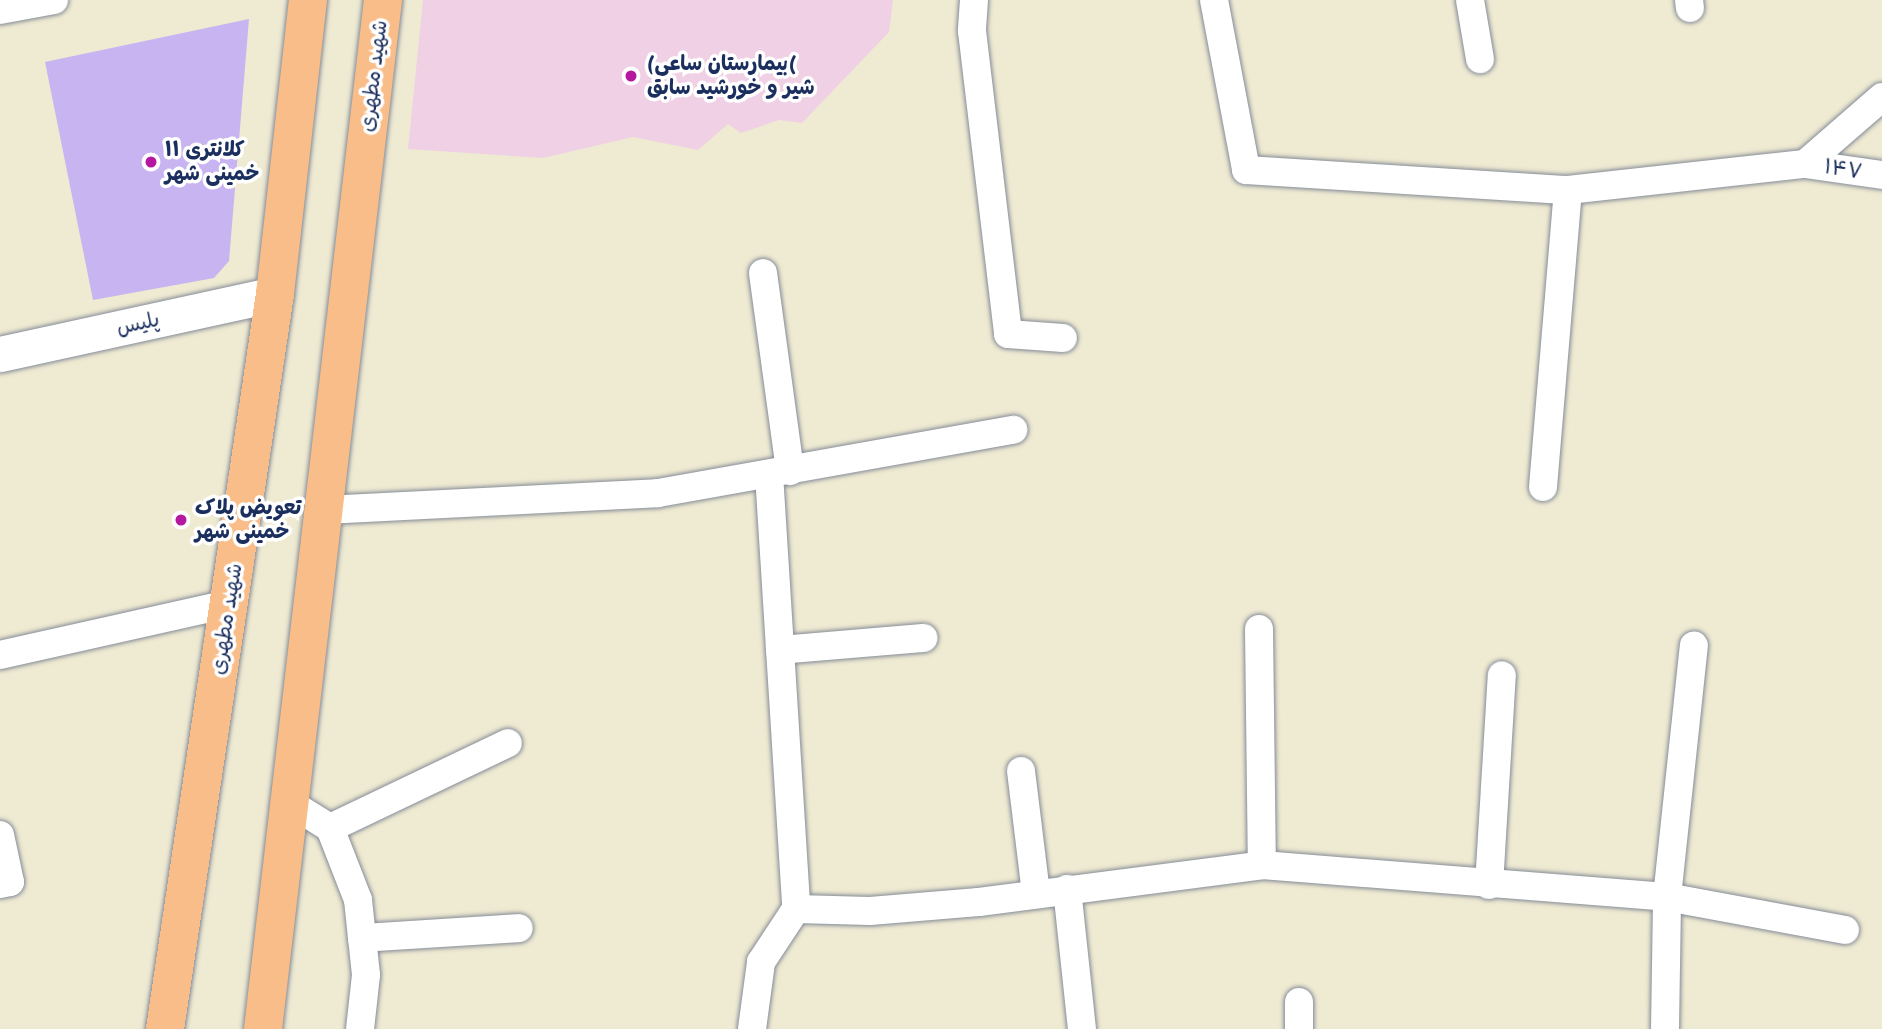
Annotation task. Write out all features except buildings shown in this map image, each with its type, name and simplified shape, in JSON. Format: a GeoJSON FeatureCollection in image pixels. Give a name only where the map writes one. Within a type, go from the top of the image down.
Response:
{"type":"FeatureCollection","features":[{"type":"Feature","properties":{"kind":"main road","name":"شهید مطهری"},"geometry":{"type":"LineString","coordinates":[[165,1029],[275,294],[308,0]]}},
{"type":"Feature","properties":{"kind":"main road","name":"شهید مطهری"},"geometry":{"type":"LineString","coordinates":[[263,1029],[383,0]]}},
{"type":"Feature","properties":{"kind":"street"},"geometry":{"type":"LineString","coordinates":[[0,10],[54,0]]}},
{"type":"Feature","properties":{"kind":"street"},"geometry":{"type":"LineString","coordinates":[[974,0],[972,31],[1008,334],[1063,338]]}},
{"type":"Feature","properties":{"kind":"street","name":"۱۴۷"},"geometry":{"type":"LineString","coordinates":[[1214,0],[1246,170],[1568,190],[1805,164],[1882,175]]}},
{"type":"Feature","properties":{"kind":"street"},"geometry":{"type":"LineString","coordinates":[[1470,0],[1480,59]]}},
{"type":"Feature","properties":{"kind":"street"},"geometry":{"type":"LineString","coordinates":[[1805,164],[1882,97]]}},
{"type":"Feature","properties":{"kind":"street"},"geometry":{"type":"LineString","coordinates":[[1543,486],[1568,190]]}},
{"type":"Feature","properties":{"kind":"street"},"geometry":{"type":"LineString","coordinates":[[752,1029],[761,962],[796,909],[780,650],[779,472],[764,273]]}},
{"type":"Feature","properties":{"kind":"street","name":"پلیس"},"geometry":{"type":"LineString","coordinates":[[0,354],[275,294]]}},
{"type":"Feature","properties":{"kind":"street"},"geometry":{"type":"LineString","coordinates":[[324,510],[658,493],[1013,430]]}},
{"type":"Feature","properties":{"kind":"street"},"geometry":{"type":"LineString","coordinates":[[0,655],[229,604]]}},
{"type":"Feature","properties":{"kind":"street"},"geometry":{"type":"LineString","coordinates":[[1259,629],[1262,865]]}},
{"type":"Feature","properties":{"kind":"street"},"geometry":{"type":"LineString","coordinates":[[780,650],[924,638]]}},
{"type":"Feature","properties":{"kind":"street"},"geometry":{"type":"LineString","coordinates":[[1665,1029],[1667,897],[1694,645]]}},
{"type":"Feature","properties":{"kind":"street"},"geometry":{"type":"LineString","coordinates":[[1489,885],[1502,675]]}},
{"type":"Feature","properties":{"kind":"street"},"geometry":{"type":"LineString","coordinates":[[330,828],[508,743]]}},
{"type":"Feature","properties":{"kind":"street"},"geometry":{"type":"LineString","coordinates":[[1021,771],[1036,894]]}},
{"type":"Feature","properties":{"kind":"street"},"geometry":{"type":"LineString","coordinates":[[290,803],[330,828],[358,900],[366,975],[360,1029]]}},
{"type":"Feature","properties":{"kind":"street"},"geometry":{"type":"LineString","coordinates":[[0,835],[10,881],[0,884]]}},
{"type":"Feature","properties":{"kind":"street"},"geometry":{"type":"LineString","coordinates":[[796,909],[870,911],[1036,894],[1262,865],[1667,897],[1845,930]]}},
{"type":"Feature","properties":{"kind":"street"},"geometry":{"type":"LineString","coordinates":[[1068,889],[1082,1029]]}},
{"type":"Feature","properties":{"kind":"street"},"geometry":{"type":"LineString","coordinates":[[362,938],[519,928]]}},
{"type":"Feature","properties":{"kind":"shaded area","name":"(بیمارستان ساعی( شیر و خورشید سابق"},"geometry":{"type":"Polygon","coordinates":[[[423,0],[893,0],[889,32],[802,123],[779,120],[741,133],[728,124],[698,150],[633,137],[543,158],[408,149],[423,0]]]}},
{"type":"Feature","properties":{"kind":"place","name":"(بیمارستان ساعی( شیر و خورشید سابق"},"geometry":{"type":"Point","coordinates":[631,76]}},
{"type":"Feature","properties":{"kind":"place","name":"کلانتری ۱۱ خمینی شهر"},"geometry":{"type":"Point","coordinates":[151,162]}},
{"type":"Feature","properties":{"kind":"place","name":"تعویض پلاک خمینی شهر"},"geometry":{"type":"Point","coordinates":[181,520]}}]}
